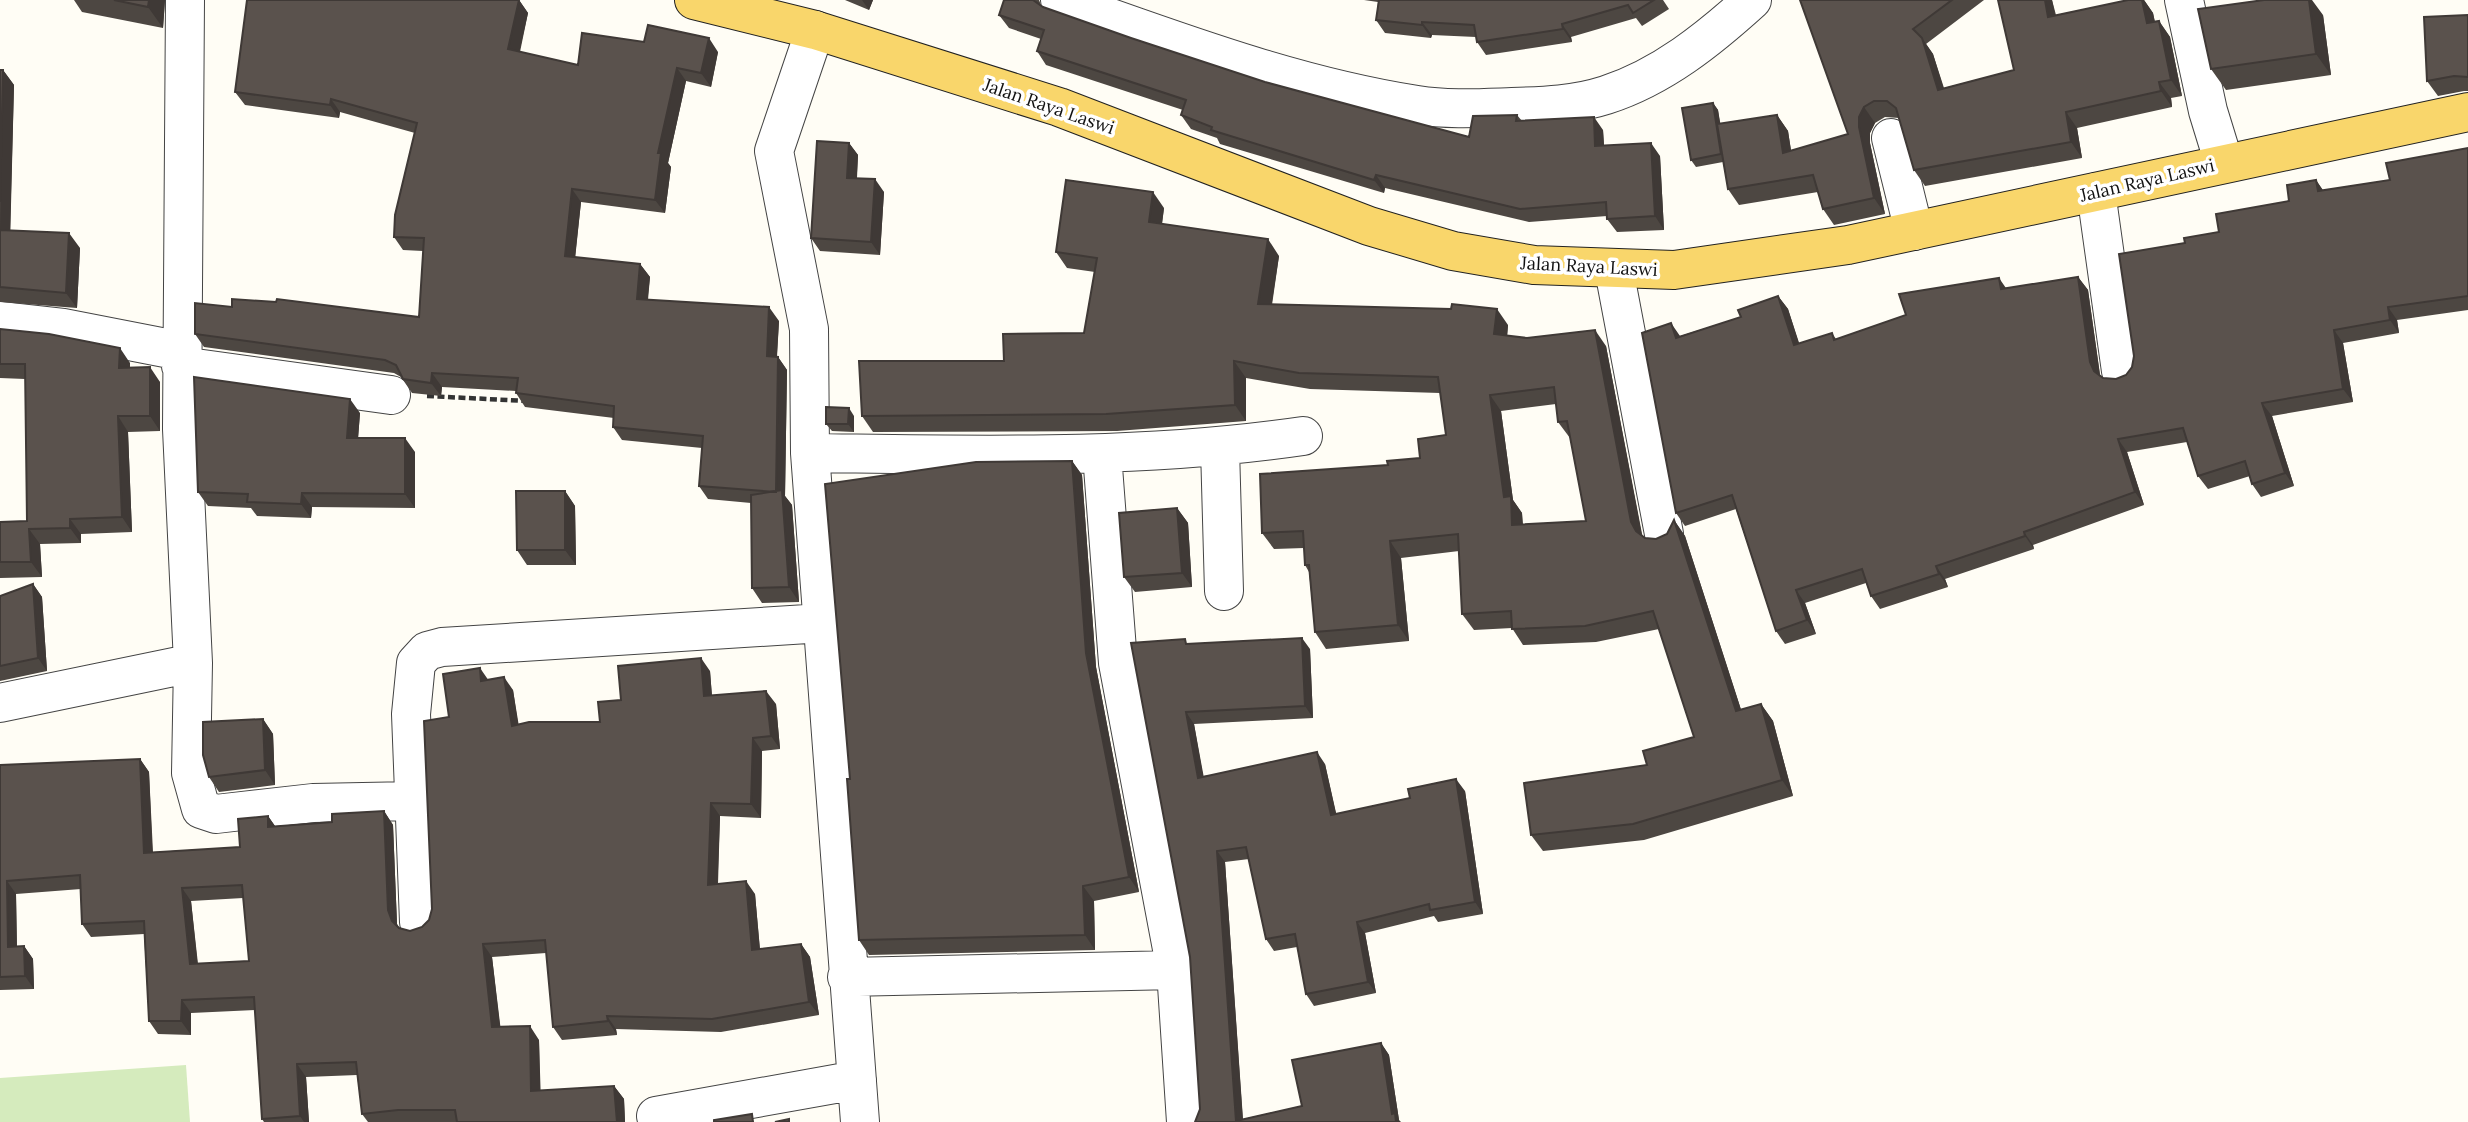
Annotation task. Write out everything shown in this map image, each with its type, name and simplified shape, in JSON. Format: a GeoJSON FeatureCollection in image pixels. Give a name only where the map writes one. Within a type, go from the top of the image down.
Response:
{"type":"FeatureCollection","features":[{"type":"Feature","properties":{"kind":"main road","name":"Jalan Raya Laswi"},"geometry":{"type":"LineString","coordinates":[[694,0],[735,6],[1059,107],[1369,226],[1453,251],[1534,265],[1614,270],[1674,270],[1738,262],[1914,231],[2468,111]]}},
{"type":"Feature","properties":{"kind":"street"},"geometry":{"type":"LineString","coordinates":[[185,0],[181,359],[186,562],[193,663],[191,773],[196,801],[205,812],[216,814],[313,803],[413,801]]}},
{"type":"Feature","properties":{"kind":"street"},"geometry":{"type":"LineString","coordinates":[[1060,0],[1163,37],[1330,87],[1419,105],[1495,108],[1565,106],[1608,94],[1673,63],[1701,44],[1752,0]]}},
{"type":"Feature","properties":{"kind":"street"},"geometry":{"type":"LineString","coordinates":[[2184,0],[2208,111],[2224,163]]}},
{"type":"Feature","properties":{"kind":"street"},"geometry":{"type":"LineString","coordinates":[[816,30],[774,151],[808,329],[810,453],[847,978],[860,1122]]}},
{"type":"Feature","properties":{"kind":"street"},"geometry":{"type":"LineString","coordinates":[[1891,138],[1914,231]]}},
{"type":"Feature","properties":{"kind":"street"},"geometry":{"type":"LineString","coordinates":[[2096,192],[2121,371]]}},
{"type":"Feature","properties":{"kind":"street"},"geometry":{"type":"LineString","coordinates":[[1614,270],[1664,534]]}},
{"type":"Feature","properties":{"kind":"street"},"geometry":{"type":"LineString","coordinates":[[0,321],[62,328],[181,359],[391,395]]}},
{"type":"Feature","properties":{"kind":"street"},"geometry":{"type":"LineString","coordinates":[[810,453],[1102,454],[1220,448],[1303,436]]}},
{"type":"Feature","properties":{"kind":"street"},"geometry":{"type":"LineString","coordinates":[[1220,448],[1224,591]]}},
{"type":"Feature","properties":{"kind":"street"},"geometry":{"type":"LineString","coordinates":[[1102,454],[1118,663],[1175,970],[1186,1122]]}},
{"type":"Feature","properties":{"kind":"street"},"geometry":{"type":"LineString","coordinates":[[419,922],[411,714],[416,663],[427,651],[442,646],[823,623]]}},
{"type":"Feature","properties":{"kind":"street"},"geometry":{"type":"LineString","coordinates":[[0,703],[193,663]]}},
{"type":"Feature","properties":{"kind":"street"},"geometry":{"type":"LineString","coordinates":[[847,978],[1175,970]]}},
{"type":"Feature","properties":{"kind":"street"},"geometry":{"type":"LineString","coordinates":[[656,1116],[856,1080]]}},
{"type":"Feature","properties":{"kind":"path"},"geometry":{"type":"LineString","coordinates":[[391,395],[530,401]]}},
{"type":"Feature","properties":{"kind":"green space"},"geometry":{"type":"Polygon","coordinates":[[[186,1065],[190,1122],[0,1122],[0,1078],[186,1065]]]}},
{"type":"Feature","properties":{"kind":"building"},"geometry":{"type":"Polygon","coordinates":[[[114,0],[149,0],[148,7],[114,0]]]}},
{"type":"Feature","properties":{"kind":"building"},"geometry":{"type":"Polygon","coordinates":[[[247,0],[519,0],[508,49],[578,65],[582,33],[644,42],[648,25],[709,38],[701,73],[677,68],[658,153],[661,153],[655,200],[572,189],[565,256],[640,264],[637,299],[769,307],[767,356],[778,357],[776,492],[699,486],[703,436],[613,427],[614,406],[516,393],[518,378],[432,373],[431,383],[403,379],[396,365],[385,360],[195,334],[195,303],[232,307],[232,299],[276,302],[277,299],[419,317],[424,238],[394,237],[395,215],[417,123],[331,99],[330,105],[235,92],[247,0]]]}},
{"type":"Feature","properties":{"kind":"building"},"geometry":{"type":"Polygon","coordinates":[[[1004,0],[1033,0],[1043,7],[1265,82],[1469,137],[1473,116],[1517,115],[1516,121],[1594,117],[1595,146],[1651,143],[1655,216],[1607,219],[1606,202],[1520,209],[1376,175],[1374,180],[1211,130],[1212,127],[1181,115],[1186,100],[1037,51],[1044,30],[999,15],[1004,0]]]}},
{"type":"Feature","properties":{"kind":"building"},"geometry":{"type":"Polygon","coordinates":[[[1379,0],[1654,0],[1633,13],[1628,5],[1562,24],[1563,29],[1477,42],[1474,25],[1422,22],[1422,25],[1376,20],[1379,0]]]}},
{"type":"Feature","properties":{"kind":"building"},"geometry":{"type":"Polygon","coordinates":[[[1800,0],[1952,0],[1913,29],[1922,38],[1938,90],[2014,70],[1998,0],[2045,0],[2048,17],[2128,0],[2142,0],[2147,23],[2159,21],[2171,80],[2159,82],[2161,91],[2066,112],[2071,142],[1914,170],[1896,108],[1887,101],[1874,101],[1864,107],[1859,117],[1859,127],[1874,198],[1823,209],[1813,175],[1728,189],[1717,124],[1777,115],[1783,153],[1848,134],[1800,0]]]}},
{"type":"Feature","properties":{"kind":"building"},"geometry":{"type":"Polygon","coordinates":[[[2264,0],[2309,0],[2316,54],[2211,69],[2198,9],[2264,0]]]}},
{"type":"Feature","properties":{"kind":"building"},"geometry":{"type":"Polygon","coordinates":[[[2468,15],[2468,77],[2454,76],[2427,81],[2424,17],[2468,15]]]}},
{"type":"Feature","properties":{"kind":"building"},"geometry":{"type":"Polygon","coordinates":[[[0,70],[3,70],[0,202],[0,70]]]}},
{"type":"Feature","properties":{"kind":"building"},"geometry":{"type":"Polygon","coordinates":[[[1713,103],[1721,154],[1691,160],[1682,108],[1713,103]]]}},
{"type":"Feature","properties":{"kind":"building"},"geometry":{"type":"Polygon","coordinates":[[[817,141],[849,143],[847,178],[875,179],[871,242],[811,238],[817,141]]]}},
{"type":"Feature","properties":{"kind":"building"},"geometry":{"type":"Polygon","coordinates":[[[2468,148],[2468,296],[2388,307],[2390,320],[2334,330],[2343,389],[2262,403],[2285,473],[2252,484],[2245,461],[2198,476],[2183,428],[2118,439],[2135,492],[2024,532],[2025,536],[1936,566],[1939,574],[1871,596],[1862,569],[1796,590],[1807,620],[1776,631],[1732,495],[1676,513],[1642,333],[1671,323],[1676,338],[1741,317],[1738,310],[1778,296],[1794,345],[1832,333],[1834,340],[1906,315],[1899,294],[1999,278],[2001,289],[2078,277],[2090,362],[2094,371],[2103,378],[2116,379],[2126,375],[2132,367],[2134,356],[2119,254],[2185,243],[2184,238],[2219,232],[2216,214],[2289,201],[2287,185],[2316,180],[2318,191],[2390,180],[2386,163],[2468,148]]]}},
{"type":"Feature","properties":{"kind":"building"},"geometry":{"type":"Polygon","coordinates":[[[1066,180],[1153,192],[1149,222],[1268,239],[1258,304],[1451,309],[1452,304],[1497,309],[1494,334],[1527,338],[1595,330],[1631,522],[1636,531],[1645,538],[1656,539],[1667,534],[1674,520],[1736,711],[1761,704],[1782,780],[1633,824],[1531,835],[1524,783],[1647,765],[1643,751],[1694,737],[1653,611],[1585,626],[1512,629],[1511,611],[1462,614],[1458,534],[1390,541],[1398,625],[1315,632],[1303,531],[1262,533],[1260,474],[1388,465],[1387,461],[1420,458],[1418,439],[1446,435],[1438,377],[1299,373],[1234,361],[1235,405],[1106,414],[862,416],[859,361],[1004,361],[1003,334],[1084,333],[1097,258],[1056,252],[1066,180]],[[1554,387],[1490,395],[1504,497],[1511,496],[1512,525],[1586,521],[1567,421],[1558,422],[1554,387]]]}},
{"type":"Feature","properties":{"kind":"building"},"geometry":{"type":"Polygon","coordinates":[[[0,230],[69,233],[66,293],[0,287],[0,230]]]}},
{"type":"Feature","properties":{"kind":"building"},"geometry":{"type":"Polygon","coordinates":[[[0,329],[49,334],[120,348],[119,368],[150,367],[150,416],[118,416],[122,517],[70,519],[70,528],[29,529],[31,562],[0,562],[0,522],[27,521],[25,364],[0,364],[0,329]]]}},
{"type":"Feature","properties":{"kind":"building"},"geometry":{"type":"Polygon","coordinates":[[[194,377],[350,399],[347,438],[405,438],[405,494],[302,493],[301,504],[247,502],[248,494],[198,492],[194,377]]]}},
{"type":"Feature","properties":{"kind":"building"},"geometry":{"type":"Polygon","coordinates":[[[826,407],[849,408],[848,424],[826,424],[826,407]]]}},
{"type":"Feature","properties":{"kind":"building"},"geometry":{"type":"Polygon","coordinates":[[[1072,461],[1086,653],[1129,877],[1083,886],[1085,935],[859,940],[847,779],[850,779],[825,484],[976,462],[1072,461]]]}},
{"type":"Feature","properties":{"kind":"building"},"geometry":{"type":"Polygon","coordinates":[[[782,490],[789,587],[752,588],[751,495],[782,490]]]}},
{"type":"Feature","properties":{"kind":"building"},"geometry":{"type":"Polygon","coordinates":[[[516,491],[565,491],[565,550],[517,550],[516,491]]]}},
{"type":"Feature","properties":{"kind":"building"},"geometry":{"type":"Polygon","coordinates":[[[1177,508],[1182,573],[1124,577],[1119,513],[1177,508]]]}},
{"type":"Feature","properties":{"kind":"building"},"geometry":{"type":"Polygon","coordinates":[[[33,584],[38,658],[0,666],[0,596],[33,584]]]}},
{"type":"Feature","properties":{"kind":"building"},"geometry":{"type":"Polygon","coordinates":[[[1302,638],[1305,706],[1186,712],[1198,778],[1317,752],[1331,815],[1410,798],[1408,789],[1456,779],[1475,902],[1430,910],[1429,904],[1357,922],[1368,982],[1306,994],[1295,934],[1266,939],[1246,847],[1217,851],[1236,1121],[1302,1106],[1292,1060],[1381,1043],[1392,1114],[1395,1113],[1396,1122],[1195,1122],[1200,1109],[1190,957],[1131,643],[1185,639],[1186,644],[1302,638]]]}},
{"type":"Feature","properties":{"kind":"building"},"geometry":{"type":"Polygon","coordinates":[[[701,658],[704,696],[766,691],[771,736],[753,738],[751,804],[711,803],[708,885],[746,881],[752,950],[801,944],[809,1002],[712,1019],[607,1016],[608,1021],[553,1027],[545,940],[483,944],[492,1027],[530,1026],[531,1091],[614,1086],[617,1122],[457,1122],[455,1110],[398,1110],[362,1114],[356,1062],[297,1064],[300,1116],[262,1119],[254,997],[182,1000],[181,1021],[149,1021],[144,921],[82,924],[80,875],[7,881],[8,947],[24,946],[25,976],[0,977],[0,765],[140,759],[144,853],[240,847],[238,819],[268,816],[268,827],[332,822],[332,814],[384,811],[388,910],[392,921],[399,928],[410,931],[422,927],[429,920],[432,909],[424,721],[449,717],[443,674],[480,668],[481,681],[504,677],[512,726],[529,722],[600,722],[598,702],[621,700],[618,666],[701,658]],[[242,885],[182,888],[190,964],[249,961],[242,885]]]}},
{"type":"Feature","properties":{"kind":"building"},"geometry":{"type":"Polygon","coordinates":[[[263,719],[265,770],[209,777],[203,755],[203,722],[263,719]]]}},
{"type":"Feature","properties":{"kind":"building"},"geometry":{"type":"Polygon","coordinates":[[[752,1114],[753,1122],[714,1122],[714,1120],[752,1114]]]}}]}
